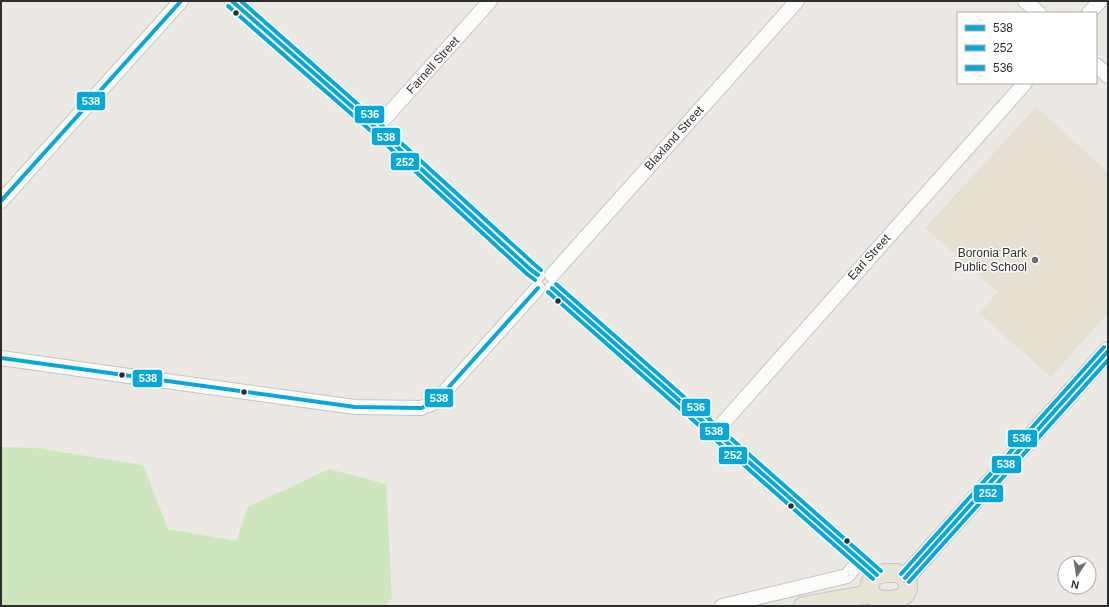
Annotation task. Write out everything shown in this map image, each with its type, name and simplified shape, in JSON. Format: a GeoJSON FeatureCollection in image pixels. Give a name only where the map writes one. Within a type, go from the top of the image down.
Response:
{"type":"FeatureCollection","features":[{"type":"Feature","properties":{"kind":"main road"},"geometry":{"type":"LineString","coordinates":[[905,578],[1108,351]]}},
{"type":"Feature","properties":{"kind":"main road"},"geometry":{"type":"LineString","coordinates":[[902,574],[908,583],[905,602],[896,599],[881,600],[874,598],[870,594],[870,587],[872,579],[877,575],[902,574]]}},
{"type":"Feature","properties":{"kind":"main road"},"geometry":{"type":"LineString","coordinates":[[803,606],[870,594]]}},
{"type":"Feature","properties":{"kind":"street"},"geometry":{"type":"LineString","coordinates":[[1,201],[181,1]]}},
{"type":"Feature","properties":{"kind":"street"},"geometry":{"type":"LineString","coordinates":[[232,1],[376,128],[531,270],[877,575]]}},
{"type":"Feature","properties":{"kind":"street","name":"Farnell Street"},"geometry":{"type":"LineString","coordinates":[[376,128],[490,1]]}},
{"type":"Feature","properties":{"kind":"street","name":"Blaxland Street"},"geometry":{"type":"LineString","coordinates":[[1,358],[355,407],[422,408],[431,404],[439,398],[797,1]]}},
{"type":"Feature","properties":{"kind":"street"},"geometry":{"type":"LineString","coordinates":[[1025,1],[1037,12]]}},
{"type":"Feature","properties":{"kind":"street"},"geometry":{"type":"LineString","coordinates":[[1090,12],[1100,1]]}},
{"type":"Feature","properties":{"kind":"street"},"geometry":{"type":"LineString","coordinates":[[1097,66],[1108,76]]}},
{"type":"Feature","properties":{"kind":"street","name":"Earl Street"},"geometry":{"type":"LineString","coordinates":[[715,432],[1024,84]]}},
{"type":"Feature","properties":{"kind":"street"},"geometry":{"type":"LineString","coordinates":[[722,606],[847,576],[860,560]]}},
{"type":"Feature","properties":{"kind":"shaded area","name":"Boronia Park Public School"},"geometry":{"type":"Polygon","coordinates":[[[1036,107],[1108,172],[1108,313],[1051,377],[979,313],[998,292],[925,228],[1036,107]]]}},
{"type":"Feature","properties":{"kind":"green space"},"geometry":{"type":"Polygon","coordinates":[[[1,447],[36,448],[143,465],[168,529],[236,541],[248,507],[329,469],[386,484],[392,598],[385,606],[1,606],[1,447]]]}},
{"type":"Feature","properties":{"kind":"transit line","name":"538"},"geometry":{"type":"LineString","coordinates":[[1,201],[181,1]]}},
{"type":"Feature","properties":{"kind":"transit line","name":"538"},"geometry":{"type":"LineString","coordinates":[[232,1],[383,134],[538,275]]}},
{"type":"Feature","properties":{"kind":"transit line","name":"536"},"geometry":{"type":"LineString","coordinates":[[241,1],[387,130],[541,270]]}},
{"type":"Feature","properties":{"kind":"transit line","name":"252"},"geometry":{"type":"LineString","coordinates":[[228,6],[379,138],[535,280]]}},
{"type":"Feature","properties":{"kind":"transit line","name":"536"},"geometry":{"type":"LineString","coordinates":[[556,284],[881,571]]}},
{"type":"Feature","properties":{"kind":"transit line","name":"538"},"geometry":{"type":"LineString","coordinates":[[1,358],[355,407],[421,408],[431,404],[439,398],[538,288]]}},
{"type":"Feature","properties":{"kind":"transit line","name":"538"},"geometry":{"type":"LineString","coordinates":[[552,288],[877,575]]}},
{"type":"Feature","properties":{"kind":"transit line","name":"252"},"geometry":{"type":"LineString","coordinates":[[548,292],[873,579]]}},
{"type":"Feature","properties":{"kind":"transit line","name":"536"},"geometry":{"type":"LineString","coordinates":[[901,574],[1104,347]]}},
{"type":"Feature","properties":{"kind":"transit line","name":"538"},"geometry":{"type":"LineString","coordinates":[[905,578],[1108,351]]}},
{"type":"Feature","properties":{"kind":"transit line","name":"252"},"geometry":{"type":"LineString","coordinates":[[909,582],[1108,360]]}},
{"type":"Feature","properties":{"kind":"place","name":"Boronia Park Public School"},"geometry":{"type":"Point","coordinates":[1035,260]}}]}
